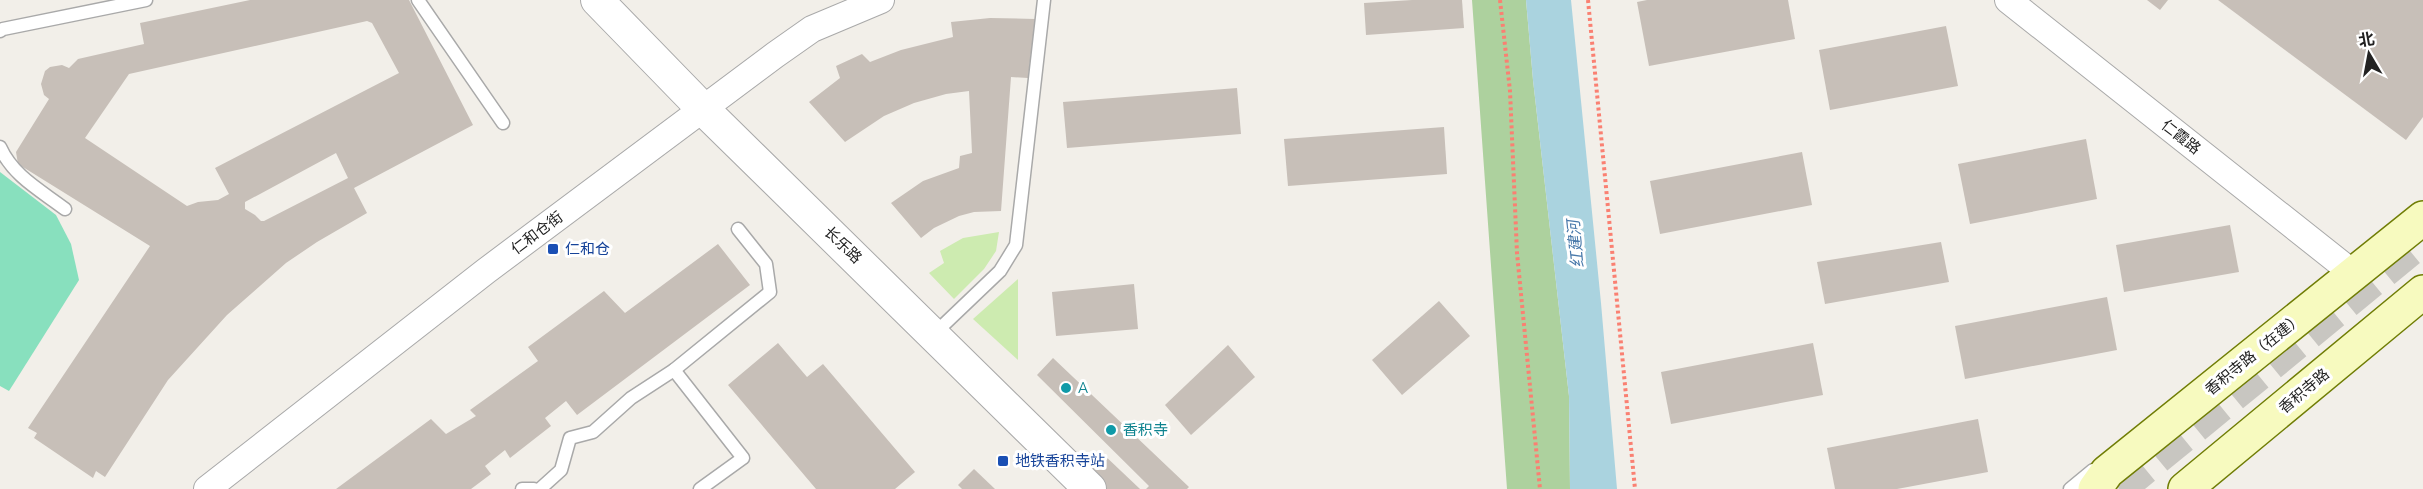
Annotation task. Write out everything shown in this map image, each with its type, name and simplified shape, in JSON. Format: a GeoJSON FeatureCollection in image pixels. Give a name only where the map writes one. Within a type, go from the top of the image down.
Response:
{"type":"FeatureCollection","features":[{"type":"Feature","properties":{"kind":"main road","name":"香积寺路（在建）"},"geometry":{"type":"LineString","coordinates":[[2096,483],[2349,270],[2423,218]]}},
{"type":"Feature","properties":{"kind":"main road","name":"香积寺路"},"geometry":{"type":"LineString","coordinates":[[2185,489],[2423,292]]}},
{"type":"Feature","properties":{"kind":"street","name":"长乐路"},"geometry":{"type":"LineString","coordinates":[[597,0],[703,109],[1090,489]]}},
{"type":"Feature","properties":{"kind":"street","name":"仁和仓街"},"geometry":{"type":"LineString","coordinates":[[207,489],[486,271],[812,29],[881,0]]}},
{"type":"Feature","properties":{"kind":"street","name":"仁霞路"},"geometry":{"type":"LineString","coordinates":[[2008,0],[2349,270]]}},
{"type":"Feature","properties":{"kind":"lane"},"geometry":{"type":"LineString","coordinates":[[0,31],[146,0]]}},
{"type":"Feature","properties":{"kind":"lane"},"geometry":{"type":"LineString","coordinates":[[418,0],[503,123]]}},
{"type":"Feature","properties":{"kind":"lane"},"geometry":{"type":"LineString","coordinates":[[934,334],[1000,271],[1016,245],[1044,0]]}},
{"type":"Feature","properties":{"kind":"lane"},"geometry":{"type":"LineString","coordinates":[[0,147],[5,159],[16,174],[65,209]]}},
{"type":"Feature","properties":{"kind":"lane"},"geometry":{"type":"LineString","coordinates":[[2070,489],[2349,270],[2423,203]]}},
{"type":"Feature","properties":{"kind":"lane"},"geometry":{"type":"LineString","coordinates":[[540,489],[561,470],[570,438],[593,432],[631,398],[674,370],[770,292],[766,264],[738,229]]}},
{"type":"Feature","properties":{"kind":"lane"},"geometry":{"type":"LineString","coordinates":[[674,370],[743,458],[700,489]]}},
{"type":"Feature","properties":{"kind":"lane"},"geometry":{"type":"LineString","coordinates":[[522,489],[534,489]]}},
{"type":"Feature","properties":{"kind":"path"},"geometry":{"type":"LineString","coordinates":[[1500,0],[1510,91],[1517,253],[1540,489]]}},
{"type":"Feature","properties":{"kind":"path"},"geometry":{"type":"LineString","coordinates":[[1588,0],[1635,489]]}},
{"type":"Feature","properties":{"kind":"green space"},"geometry":{"type":"Polygon","coordinates":[[[1472,0],[1526,0],[1569,396],[1570,489],[1507,489],[1472,0]]]}},
{"type":"Feature","properties":{"kind":"green space"},"geometry":{"type":"Polygon","coordinates":[[[0,172],[56,215],[71,244],[79,280],[9,391],[0,386],[0,172]]]}},
{"type":"Feature","properties":{"kind":"green space"},"geometry":{"type":"Polygon","coordinates":[[[999,232],[996,251],[984,269],[954,299],[929,273],[944,263],[940,251],[963,238],[999,232]]]}},
{"type":"Feature","properties":{"kind":"green space"},"geometry":{"type":"Polygon","coordinates":[[[1018,279],[1018,360],[973,319],[1018,279]]]}},
{"type":"Feature","properties":{"kind":"water","name":"红建河"},"geometry":{"type":"Polygon","coordinates":[[[1526,0],[1571,0],[1617,489],[1570,489],[1569,396],[1526,0]]]}},
{"type":"Feature","properties":{"kind":"building"},"geometry":{"type":"Polygon","coordinates":[[[250,0],[409,0],[473,125],[354,188],[367,213],[286,263],[227,315],[168,380],[105,477],[96,471],[93,478],[34,438],[37,433],[28,428],[150,246],[18,164],[16,152],[49,99],[44,95],[41,84],[45,71],[50,67],[62,65],[69,68],[78,59],[144,44],[140,23],[250,0]],[[367,21],[129,74],[85,138],[187,206],[198,202],[218,200],[229,194],[215,168],[399,73],[372,23],[367,21]],[[336,153],[245,202],[245,209],[264,221],[348,178],[336,153]]]}},
{"type":"Feature","properties":{"kind":"building"},"geometry":{"type":"Polygon","coordinates":[[[1462,0],[1464,28],[1366,35],[1364,3],[1462,0]]]}},
{"type":"Feature","properties":{"kind":"building"},"geometry":{"type":"Polygon","coordinates":[[[1647,0],[1788,0],[1795,39],[1649,66],[1637,2],[1647,0]]]}},
{"type":"Feature","properties":{"kind":"building"},"geometry":{"type":"Polygon","coordinates":[[[2147,0],[2168,0],[2160,10],[2147,0]]]}},
{"type":"Feature","properties":{"kind":"building"},"geometry":{"type":"Polygon","coordinates":[[[2218,0],[2423,0],[2423,117],[2406,140],[2218,0]]]}},
{"type":"Feature","properties":{"kind":"building"},"geometry":{"type":"Polygon","coordinates":[[[990,18],[1035,19],[1028,78],[1011,77],[1001,211],[974,212],[959,216],[934,228],[921,238],[891,203],[923,181],[959,168],[960,156],[972,153],[969,91],[946,94],[914,103],[884,116],[845,142],[809,102],[840,78],[836,66],[862,54],[870,62],[901,50],[953,37],[951,22],[990,18]]]}},
{"type":"Feature","properties":{"kind":"building"},"geometry":{"type":"Polygon","coordinates":[[[1946,26],[1958,86],[1830,110],[1819,50],[1946,26]]]}},
{"type":"Feature","properties":{"kind":"building"},"geometry":{"type":"Polygon","coordinates":[[[1237,88],[1241,134],[1067,148],[1063,102],[1237,88]]]}},
{"type":"Feature","properties":{"kind":"building"},"geometry":{"type":"Polygon","coordinates":[[[1444,127],[1447,174],[1288,186],[1284,139],[1444,127]]]}},
{"type":"Feature","properties":{"kind":"building"},"geometry":{"type":"Polygon","coordinates":[[[2086,139],[2097,199],[1970,224],[1958,164],[2086,139]]]}},
{"type":"Feature","properties":{"kind":"building"},"geometry":{"type":"Polygon","coordinates":[[[1802,152],[1812,205],[1660,234],[1650,181],[1802,152]]]}},
{"type":"Feature","properties":{"kind":"building"},"geometry":{"type":"Polygon","coordinates":[[[2230,225],[2239,272],[2124,292],[2116,245],[2230,225]]]}},
{"type":"Feature","properties":{"kind":"building"},"geometry":{"type":"Polygon","coordinates":[[[1941,242],[1949,282],[1825,304],[1817,262],[1941,242]]]}},
{"type":"Feature","properties":{"kind":"building"},"geometry":{"type":"Polygon","coordinates":[[[718,244],[750,285],[577,415],[566,401],[545,418],[551,426],[510,458],[505,450],[485,466],[491,474],[471,489],[336,489],[431,419],[446,434],[476,416],[470,410],[538,361],[528,347],[604,291],[625,313],[718,244]]]}},
{"type":"Feature","properties":{"kind":"building"},"geometry":{"type":"Polygon","coordinates":[[[1134,284],[1138,329],[1056,336],[1052,292],[1134,284]]]}},
{"type":"Feature","properties":{"kind":"building"},"geometry":{"type":"Polygon","coordinates":[[[2107,297],[2117,350],[1965,379],[1955,326],[2107,297]]]}},
{"type":"Feature","properties":{"kind":"building"},"geometry":{"type":"Polygon","coordinates":[[[1439,301],[1470,336],[1402,395],[1372,360],[1439,301]]]}},
{"type":"Feature","properties":{"kind":"building"},"geometry":{"type":"Polygon","coordinates":[[[778,343],[807,377],[823,364],[915,472],[895,489],[816,489],[728,385],[778,343]]]}},
{"type":"Feature","properties":{"kind":"building"},"geometry":{"type":"Polygon","coordinates":[[[1813,343],[1823,395],[1671,424],[1661,372],[1813,343]]]}},
{"type":"Feature","properties":{"kind":"building"},"geometry":{"type":"Polygon","coordinates":[[[1228,345],[1255,377],[1191,435],[1165,405],[1228,345]]]}},
{"type":"Feature","properties":{"kind":"building","name":"香积寺"},"geometry":{"type":"Polygon","coordinates":[[[1053,358],[1189,487],[1187,489],[1146,489],[1149,486],[1037,375],[1053,358]]]}},
{"type":"Feature","properties":{"kind":"building"},"geometry":{"type":"Polygon","coordinates":[[[1978,419],[1988,472],[1897,489],[1835,489],[1827,448],[1978,419]]]}},
{"type":"Feature","properties":{"kind":"building","name":"香积寺"},"geometry":{"type":"Polygon","coordinates":[[[1102,453],[1140,489],[1065,489],[1102,453]]]}},
{"type":"Feature","properties":{"kind":"building"},"geometry":{"type":"Polygon","coordinates":[[[974,469],[995,489],[962,489],[958,485],[974,469]]]}},
{"type":"Feature","properties":{"kind":"tunnel"},"geometry":{"type":"LineString","coordinates":[[2119,489],[2423,239]]}},
{"type":"Feature","properties":{"kind":"place","name":"仁和仓"},"geometry":{"type":"Point","coordinates":[553,249]}},
{"type":"Feature","properties":{"kind":"place","name":"A"},"geometry":{"type":"Point","coordinates":[1066,388]}},
{"type":"Feature","properties":{"kind":"place","name":"香积寺"},"geometry":{"type":"Point","coordinates":[1111,430]}},
{"type":"Feature","properties":{"kind":"place","name":"地铁香积寺站"},"geometry":{"type":"Point","coordinates":[1003,461]}}]}
